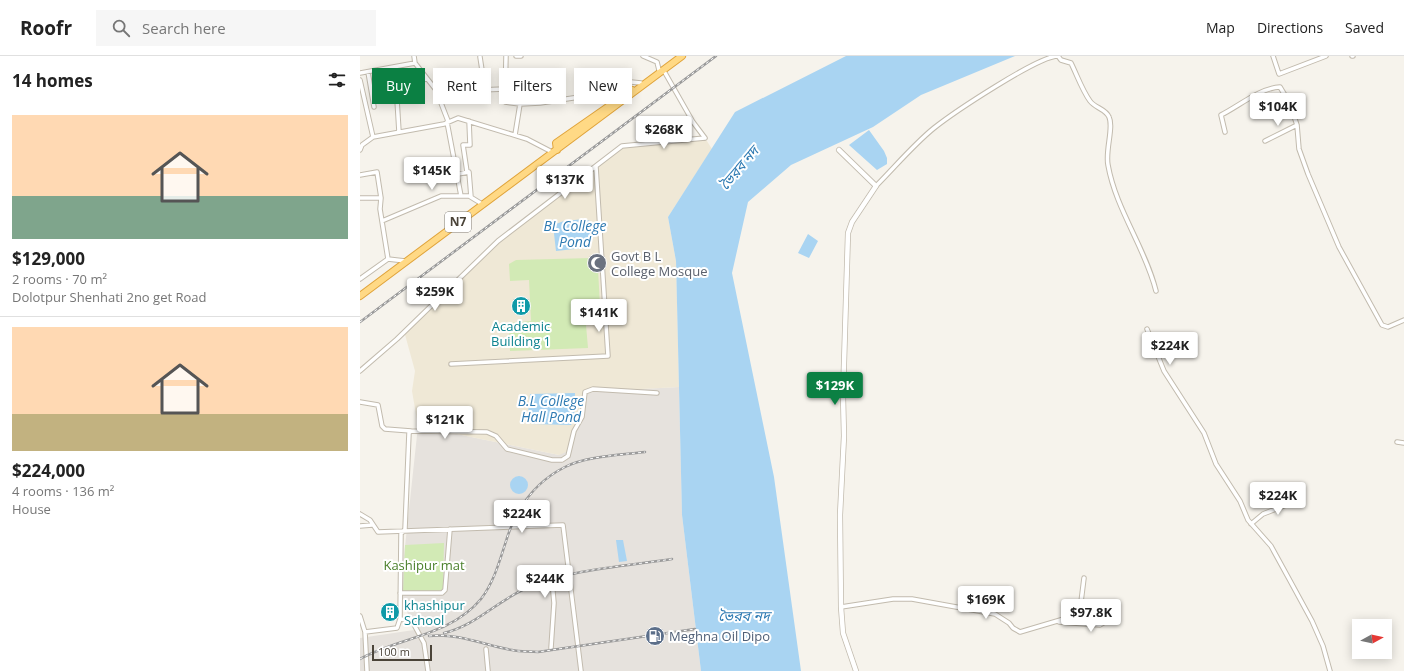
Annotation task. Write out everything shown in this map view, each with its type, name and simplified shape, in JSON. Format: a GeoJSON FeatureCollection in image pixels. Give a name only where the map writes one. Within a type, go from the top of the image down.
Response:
{"type":"FeatureCollection","features":[{"type":"Feature","properties":{"kind":"highway","name":"N7"},"geometry":{"type":"LineString","coordinates":[[554,151],[556,143],[641,83],[662,70],[676,56]]}},
{"type":"Feature","properties":{"kind":"highway","name":"N7"},"geometry":{"type":"LineString","coordinates":[[360,296],[682,56]]}},
{"type":"Feature","properties":{"kind":"street"},"geometry":{"type":"LineString","coordinates":[[414,56],[415,63],[433,88]]}},
{"type":"Feature","properties":{"kind":"street"},"geometry":{"type":"LineString","coordinates":[[506,56],[506,68]]}},
{"type":"Feature","properties":{"kind":"street"},"geometry":{"type":"LineString","coordinates":[[516,56],[521,56]]}},
{"type":"Feature","properties":{"kind":"street"},"geometry":{"type":"LineString","coordinates":[[360,371],[397,339],[498,240],[622,146],[705,138],[693,122],[658,62],[643,56]]}},
{"type":"Feature","properties":{"kind":"street"},"geometry":{"type":"LineString","coordinates":[[856,671],[842,633],[840,607],[840,515],[844,436],[843,396],[848,233],[852,222],[876,186],[934,128],[1022,69],[1058,56],[1061,60],[1071,63],[1091,102],[1110,117],[1110,128],[1106,152],[1112,183],[1151,269],[1156,291]]}},
{"type":"Feature","properties":{"kind":"street"},"geometry":{"type":"LineString","coordinates":[[1273,56],[1279,74],[1326,56]]}},
{"type":"Feature","properties":{"kind":"street"},"geometry":{"type":"LineString","coordinates":[[480,57],[482,68]]}},
{"type":"Feature","properties":{"kind":"street"},"geometry":{"type":"LineString","coordinates":[[360,73],[415,63]]}},
{"type":"Feature","properties":{"kind":"street"},"geometry":{"type":"LineString","coordinates":[[368,72],[374,107]]}},
{"type":"Feature","properties":{"kind":"street"},"geometry":{"type":"LineString","coordinates":[[360,80],[373,136]]}},
{"type":"Feature","properties":{"kind":"street"},"geometry":{"type":"LineString","coordinates":[[566,99],[586,96],[585,89],[605,82],[622,80],[641,83]]}},
{"type":"Feature","properties":{"kind":"street"},"geometry":{"type":"LineString","coordinates":[[1225,132],[1221,116],[1253,97],[1279,86],[1289,102],[1297,125],[1299,149],[1338,247],[1382,325],[1388,327],[1404,320]]}},
{"type":"Feature","properties":{"kind":"street"},"geometry":{"type":"LineString","coordinates":[[398,104],[399,132]]}},
{"type":"Feature","properties":{"kind":"street"},"geometry":{"type":"LineString","coordinates":[[441,104],[448,121],[461,196]]}},
{"type":"Feature","properties":{"kind":"street"},"geometry":{"type":"LineString","coordinates":[[515,135],[520,104]]}},
{"type":"Feature","properties":{"kind":"street"},"geometry":{"type":"LineString","coordinates":[[361,149],[373,136],[399,132],[458,118],[528,139],[554,151]]}},
{"type":"Feature","properties":{"kind":"street"},"geometry":{"type":"LineString","coordinates":[[469,121],[470,145],[463,145],[471,197]]}},
{"type":"Feature","properties":{"kind":"street"},"geometry":{"type":"LineString","coordinates":[[1265,141],[1297,125]]}},
{"type":"Feature","properties":{"kind":"street"},"geometry":{"type":"LineString","coordinates":[[360,142],[361,149]]}},
{"type":"Feature","properties":{"kind":"street"},"geometry":{"type":"LineString","coordinates":[[839,150],[876,186]]}},
{"type":"Feature","properties":{"kind":"street"},"geometry":{"type":"LineString","coordinates":[[451,364],[608,356],[596,167]]}},
{"type":"Feature","properties":{"kind":"street"},"geometry":{"type":"LineString","coordinates":[[360,175],[377,172],[381,198],[380,209],[388,259]]}},
{"type":"Feature","properties":{"kind":"street"},"geometry":{"type":"LineString","coordinates":[[458,174],[467,172]]}},
{"type":"Feature","properties":{"kind":"street"},"geometry":{"type":"LineString","coordinates":[[382,221],[441,196],[471,197],[482,204]]}},
{"type":"Feature","properties":{"kind":"street"},"geometry":{"type":"LineString","coordinates":[[360,198],[381,198]]}},
{"type":"Feature","properties":{"kind":"street"},"geometry":{"type":"LineString","coordinates":[[360,279],[388,259],[405,261]]}},
{"type":"Feature","properties":{"kind":"street"},"geometry":{"type":"LineString","coordinates":[[1147,329],[1164,371],[1204,433],[1216,464],[1240,501],[1251,524],[1271,546],[1292,583],[1317,634],[1330,671]]}},
{"type":"Feature","properties":{"kind":"street"},"geometry":{"type":"LineString","coordinates":[[360,402],[378,405],[382,426],[385,429],[411,431],[487,432],[496,436],[507,449],[552,460],[562,460],[568,456],[574,431],[582,417],[585,392],[593,389],[610,389],[657,393]]}},
{"type":"Feature","properties":{"kind":"street"},"geometry":{"type":"LineString","coordinates":[[365,632],[397,628],[400,619],[403,531],[405,529],[409,433],[411,431]]}},
{"type":"Feature","properties":{"kind":"street"},"geometry":{"type":"LineString","coordinates":[[1397,442],[1404,442]]}},
{"type":"Feature","properties":{"kind":"street"},"geometry":{"type":"LineString","coordinates":[[1251,524],[1264,514],[1299,500]]}},
{"type":"Feature","properties":{"kind":"street"},"geometry":{"type":"LineString","coordinates":[[360,514],[370,520],[378,532],[563,525],[581,671]]}},
{"type":"Feature","properties":{"kind":"street"},"geometry":{"type":"LineString","coordinates":[[360,526],[372,525]]}},
{"type":"Feature","properties":{"kind":"street"},"geometry":{"type":"LineString","coordinates":[[400,593],[442,593],[445,590],[450,529]]}},
{"type":"Feature","properties":{"kind":"street"},"geometry":{"type":"LineString","coordinates":[[551,648],[554,603],[552,581],[570,578]]}},
{"type":"Feature","properties":{"kind":"street"},"geometry":{"type":"LineString","coordinates":[[840,607],[893,599],[912,599],[995,614],[1020,632],[1074,616],[1081,602],[1084,578]]}},
{"type":"Feature","properties":{"kind":"street"},"geometry":{"type":"LineString","coordinates":[[1058,621],[1070,624],[1100,625],[1105,622],[1111,613]]}},
{"type":"Feature","properties":{"kind":"street"},"geometry":{"type":"LineString","coordinates":[[360,616],[365,632],[367,671]]}},
{"type":"Feature","properties":{"kind":"street"},"geometry":{"type":"LineString","coordinates":[[400,619],[412,621],[424,643],[428,671]]}},
{"type":"Feature","properties":{"kind":"street"},"geometry":{"type":"LineString","coordinates":[[486,649],[488,671]]}},
{"type":"Feature","properties":{"kind":"shaded area"},"geometry":{"type":"Polygon","coordinates":[[[705,138],[712,149],[668,217],[676,261],[679,387],[585,392],[582,417],[574,431],[571,450],[559,455],[418,426],[412,391],[415,371],[404,331],[498,241],[622,146],[705,138]]]}},
{"type":"Feature","properties":{"kind":"shaded area"},"geometry":{"type":"Polygon","coordinates":[[[679,387],[682,515],[701,671],[360,671],[360,638],[414,630],[400,593],[418,426],[559,455],[585,392],[679,387]]]}},
{"type":"Feature","properties":{"kind":"green space"},"geometry":{"type":"Polygon","coordinates":[[[591,258],[592,269],[598,269],[601,324],[586,325],[588,348],[510,351],[509,323],[531,321],[529,280],[510,281],[509,264],[516,260],[591,258]]]}},
{"type":"Feature","properties":{"kind":"green space","name":"Kashipur mat"},"geometry":{"type":"Polygon","coordinates":[[[444,543],[443,589],[439,591],[403,591],[405,545],[444,543]]]}},
{"type":"Feature","properties":{"kind":"water","name":"ভৈরব নদ"},"geometry":{"type":"Polygon","coordinates":[[[846,56],[1015,56],[921,95],[873,127],[791,165],[748,202],[732,273],[774,477],[801,671],[701,671],[682,515],[676,261],[668,217],[735,112],[846,56]]]}},
{"type":"Feature","properties":{"kind":"water"},"geometry":{"type":"Polygon","coordinates":[[[869,130],[884,151],[887,158],[887,164],[877,170],[849,145],[869,130]]]}},
{"type":"Feature","properties":{"kind":"water","name":"BL College Pond"},"geometry":{"type":"Polygon","coordinates":[[[585,219],[590,221],[591,246],[556,251],[553,225],[564,221],[585,219]]]}},
{"type":"Feature","properties":{"kind":"water"},"geometry":{"type":"Polygon","coordinates":[[[808,234],[818,241],[809,258],[798,253],[808,234]]]}},
{"type":"Feature","properties":{"kind":"water","name":"B.L College Hall Pond"},"geometry":{"type":"Polygon","coordinates":[[[575,393],[574,419],[571,425],[532,424],[528,413],[530,394],[575,393]]]}},
{"type":"Feature","properties":{"kind":"water"},"geometry":{"type":"Polygon","coordinates":[[[519,476],[525,479],[528,485],[525,491],[519,494],[513,491],[510,485],[513,479],[519,476]]]}},
{"type":"Feature","properties":{"kind":"water"},"geometry":{"type":"Polygon","coordinates":[[[616,540],[623,540],[627,561],[619,562],[616,540]]]}},
{"type":"Feature","properties":{"kind":"railway"},"geometry":{"type":"LineString","coordinates":[[360,322],[716,56]]}},
{"type":"Feature","properties":{"kind":"railway"},"geometry":{"type":"LineString","coordinates":[[360,659],[440,628],[455,621],[469,611],[481,599],[490,584],[517,514],[530,495],[546,479],[565,467],[583,460],[604,456],[645,452]]}},
{"type":"Feature","properties":{"kind":"railway"},"geometry":{"type":"LineString","coordinates":[[444,633],[467,625],[518,592],[545,581],[581,572],[672,559]]}},
{"type":"Feature","properties":{"kind":"railway"},"geometry":{"type":"LineString","coordinates":[[429,636],[451,636],[515,651],[538,652],[695,629]]}},
{"type":"Feature","properties":{"kind":"place","name":"Govt B L College Mosque"},"geometry":{"type":"Point","coordinates":[597,263]}},
{"type":"Feature","properties":{"kind":"place","name":"Academic Building 1"},"geometry":{"type":"Point","coordinates":[521,306]}},
{"type":"Feature","properties":{"kind":"place","name":"khashipur School"},"geometry":{"type":"Point","coordinates":[390,612]}},
{"type":"Feature","properties":{"kind":"place","name":"Meghna Oil Dipo"},"geometry":{"type":"Point","coordinates":[655,636]}}]}
